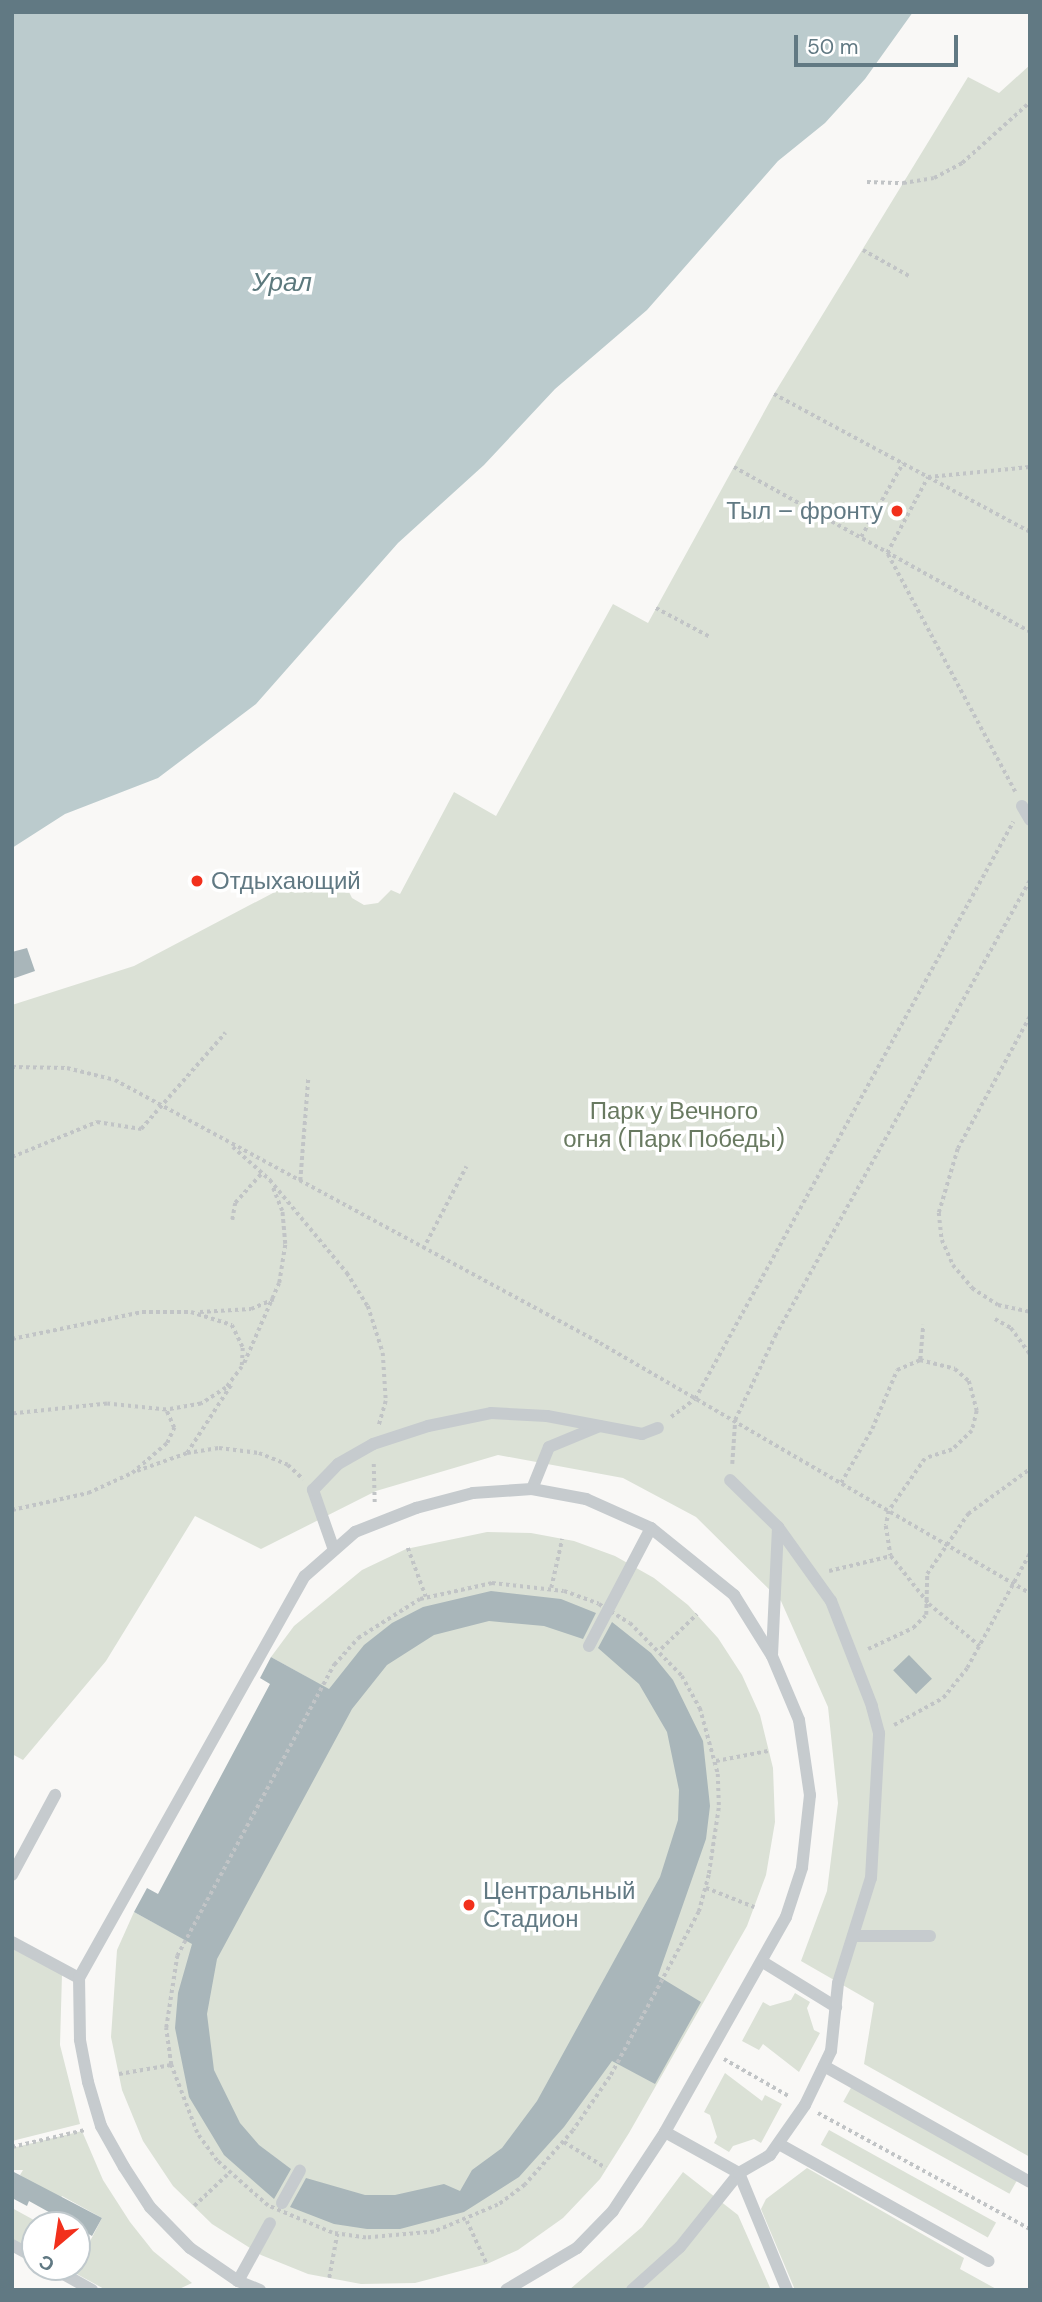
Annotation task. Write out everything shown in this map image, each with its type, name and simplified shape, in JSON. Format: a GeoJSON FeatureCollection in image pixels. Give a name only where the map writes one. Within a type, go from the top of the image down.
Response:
{"type":"FeatureCollection","features":[{"type":"Feature","properties":{"kind":"lane"},"geometry":{"type":"LineString","coordinates":[[1022,806],[1030,820]]}},
{"type":"Feature","properties":{"kind":"lane"},"geometry":{"type":"LineString","coordinates":[[334,1550],[313,1490],[338,1464],[373,1444],[428,1426],[491,1413],[547,1416],[642,1434],[658,1428]]}},
{"type":"Feature","properties":{"kind":"lane"},"geometry":{"type":"LineString","coordinates":[[533,1489],[548,1447],[600,1426]]}},
{"type":"Feature","properties":{"kind":"lane"},"geometry":{"type":"LineString","coordinates":[[632,2290],[680,2247],[739,2173],[770,2155],[805,2105],[831,2051],[838,1983],[871,1878],[879,1734],[852,1656],[831,1601],[778,1527],[730,1480]]}},
{"type":"Feature","properties":{"kind":"lane"},"geometry":{"type":"LineString","coordinates":[[260,2290],[238,2281],[190,2248],[150,2207],[101,2126],[80,2040],[79,1978],[305,1576],[355,1532],[473,1493],[533,1489],[586,1499],[652,1528],[734,1595],[772,1656],[799,1720],[810,1795],[802,1868],[786,1917],[713,2053],[665,2132],[613,2211],[577,2248],[506,2290]]}},
{"type":"Feature","properties":{"kind":"lane"},"geometry":{"type":"LineString","coordinates":[[772,1656],[778,1527]]}},
{"type":"Feature","properties":{"kind":"lane"},"geometry":{"type":"LineString","coordinates":[[589,1646],[652,1528]]}},
{"type":"Feature","properties":{"kind":"lane"},"geometry":{"type":"LineString","coordinates":[[12,1875],[55,1795]]}},
{"type":"Feature","properties":{"kind":"lane"},"geometry":{"type":"LineString","coordinates":[[853,1936],[930,1936]]}},
{"type":"Feature","properties":{"kind":"lane"},"geometry":{"type":"LineString","coordinates":[[12,1942],[79,1978]]}},
{"type":"Feature","properties":{"kind":"lane"},"geometry":{"type":"LineString","coordinates":[[763,1962],[836,2007]]}},
{"type":"Feature","properties":{"kind":"lane"},"geometry":{"type":"LineString","coordinates":[[824,2066],[1030,2182]]}},
{"type":"Feature","properties":{"kind":"lane"},"geometry":{"type":"LineString","coordinates":[[665,2132],[739,2173],[787,2290]]}},
{"type":"Feature","properties":{"kind":"lane"},"geometry":{"type":"LineString","coordinates":[[779,2144],[988,2261]]}},
{"type":"Feature","properties":{"kind":"lane"},"geometry":{"type":"LineString","coordinates":[[282,2203],[300,2171]]}},
{"type":"Feature","properties":{"kind":"lane"},"geometry":{"type":"LineString","coordinates":[[238,2281],[270,2223]]}},
{"type":"Feature","properties":{"kind":"lane"},"geometry":{"type":"LineString","coordinates":[[76,2281],[92,2290]]}},
{"type":"Feature","properties":{"kind":"path"},"geometry":{"type":"LineString","coordinates":[[867,182],[903,183],[934,178],[962,163],[1030,102]]}},
{"type":"Feature","properties":{"kind":"path"},"geometry":{"type":"LineString","coordinates":[[863,250],[911,277]]}},
{"type":"Feature","properties":{"kind":"path"},"geometry":{"type":"LineString","coordinates":[[774,394],[1030,532]]}},
{"type":"Feature","properties":{"kind":"path"},"geometry":{"type":"LineString","coordinates":[[861,537],[903,463]]}},
{"type":"Feature","properties":{"kind":"path"},"geometry":{"type":"LineString","coordinates":[[734,467],[1030,632]]}},
{"type":"Feature","properties":{"kind":"path"},"geometry":{"type":"LineString","coordinates":[[929,477],[1030,467]]}},
{"type":"Feature","properties":{"kind":"path"},"geometry":{"type":"LineString","coordinates":[[887,553],[929,477]]}},
{"type":"Feature","properties":{"kind":"path"},"geometry":{"type":"LineString","coordinates":[[658,1428],[695,1399],[1022,806],[887,553]]}},
{"type":"Feature","properties":{"kind":"path"},"geometry":{"type":"LineString","coordinates":[[656,608],[710,637]]}},
{"type":"Feature","properties":{"kind":"path"},"geometry":{"type":"LineString","coordinates":[[730,1480],[735,1420],[775,1336],[1030,880]]}},
{"type":"Feature","properties":{"kind":"path"},"geometry":{"type":"LineString","coordinates":[[1030,1017],[958,1149],[939,1213],[942,1240],[953,1265],[972,1288],[998,1304],[1030,1312]]}},
{"type":"Feature","properties":{"kind":"path"},"geometry":{"type":"LineString","coordinates":[[12,1157],[97,1122],[141,1129],[225,1033]]}},
{"type":"Feature","properties":{"kind":"path"},"geometry":{"type":"LineString","coordinates":[[12,1068],[67,1068],[114,1080],[735,1420],[1030,1593]]}},
{"type":"Feature","properties":{"kind":"path"},"geometry":{"type":"LineString","coordinates":[[300,1181],[308,1079]]}},
{"type":"Feature","properties":{"kind":"path"},"geometry":{"type":"LineString","coordinates":[[226,1141],[270,1180],[347,1273],[368,1306],[383,1353],[387,1401],[373,1444],[376,1524]]}},
{"type":"Feature","properties":{"kind":"path"},"geometry":{"type":"LineString","coordinates":[[423,1249],[466,1167]]}},
{"type":"Feature","properties":{"kind":"path"},"geometry":{"type":"LineString","coordinates":[[232,1220],[235,1203],[262,1173]]}},
{"type":"Feature","properties":{"kind":"path"},"geometry":{"type":"LineString","coordinates":[[187,1453],[242,1367],[276,1298],[285,1244],[282,1212],[270,1180]]}},
{"type":"Feature","properties":{"kind":"path"},"geometry":{"type":"LineString","coordinates":[[12,1339],[142,1312],[251,1309],[276,1298]]}},
{"type":"Feature","properties":{"kind":"path"},"geometry":{"type":"LineString","coordinates":[[12,1414],[130,1403],[166,1410],[201,1404],[226,1388],[242,1367],[240,1335],[232,1325],[191,1312]]}},
{"type":"Feature","properties":{"kind":"path"},"geometry":{"type":"LineString","coordinates":[[995,1319],[1010,1328],[1030,1354]]}},
{"type":"Feature","properties":{"kind":"path"},"geometry":{"type":"LineString","coordinates":[[920,1360],[923,1325]]}},
{"type":"Feature","properties":{"kind":"path"},"geometry":{"type":"LineString","coordinates":[[841,1483],[872,1429],[897,1370],[920,1360],[955,1369],[969,1381],[977,1411],[972,1431],[952,1450],[925,1459],[889,1511],[886,1526],[891,1556],[929,1604],[979,1646]]}},
{"type":"Feature","properties":{"kind":"path"},"geometry":{"type":"LineString","coordinates":[[132,1474],[167,1443],[174,1428],[166,1410]]}},
{"type":"Feature","properties":{"kind":"path"},"geometry":{"type":"LineString","coordinates":[[12,1510],[88,1493],[187,1453],[219,1448],[259,1453],[288,1465],[313,1490]]}},
{"type":"Feature","properties":{"kind":"path"},"geometry":{"type":"LineString","coordinates":[[852,1656],[913,1628],[926,1615],[929,1604],[927,1574],[981,1501],[1030,1469]]}},
{"type":"Feature","properties":{"kind":"path"},"geometry":{"type":"LineString","coordinates":[[551,1588],[562,1539]]}},
{"type":"Feature","properties":{"kind":"path"},"geometry":{"type":"LineString","coordinates":[[408,1548],[426,1597]]}},
{"type":"Feature","properties":{"kind":"path"},"geometry":{"type":"LineString","coordinates":[[879,1734],[943,1698],[979,1646],[1030,1553]]}},
{"type":"Feature","properties":{"kind":"path"},"geometry":{"type":"LineString","coordinates":[[814,1577],[891,1556]]}},
{"type":"Feature","properties":{"kind":"path"},"geometry":{"type":"LineString","coordinates":[[599,1604],[551,1588],[492,1583],[426,1597],[388,1616],[358,1638],[314,1696],[177,1956],[166,2028],[171,2064],[197,2133],[228,2173],[268,2206],[337,2234],[400,2238],[467,2221],[525,2185],[564,2142],[610,2077],[699,1912],[706,1888],[719,1808],[716,1761],[700,1707],[660,1649],[617,1615]]}},
{"type":"Feature","properties":{"kind":"path"},"geometry":{"type":"LineString","coordinates":[[660,1649],[697,1614]]}},
{"type":"Feature","properties":{"kind":"path"},"geometry":{"type":"LineString","coordinates":[[716,1761],[768,1751]]}},
{"type":"Feature","properties":{"kind":"path"},"geometry":{"type":"LineString","coordinates":[[706,1888],[754,1907]]}},
{"type":"Feature","properties":{"kind":"path"},"geometry":{"type":"LineString","coordinates":[[713,2053],[1030,2229]]}},
{"type":"Feature","properties":{"kind":"path"},"geometry":{"type":"LineString","coordinates":[[118,2074],[171,2064]]}},
{"type":"Feature","properties":{"kind":"path"},"geometry":{"type":"LineString","coordinates":[[12,2147],[101,2126]]}},
{"type":"Feature","properties":{"kind":"path"},"geometry":{"type":"LineString","coordinates":[[564,2142],[606,2168]]}},
{"type":"Feature","properties":{"kind":"path"},"geometry":{"type":"LineString","coordinates":[[194,2206],[228,2173]]}},
{"type":"Feature","properties":{"kind":"path"},"geometry":{"type":"LineString","coordinates":[[467,2221],[486,2264]]}},
{"type":"Feature","properties":{"kind":"path"},"geometry":{"type":"LineString","coordinates":[[329,2278],[337,2234]]}},
{"type":"Feature","properties":{"kind":"green space","name":"Парк у Вечного огня (Парк Победы)"},"geometry":{"type":"Polygon","coordinates":[[[1030,65],[1030,2157],[864,2064],[874,2003],[801,1961],[827,1891],[838,1803],[828,1707],[781,1601],[696,1517],[623,1478],[498,1455],[376,1491],[261,1549],[195,1516],[106,1661],[23,1760],[12,1754],[12,1005],[134,966],[309,874],[343,880],[352,898],[364,905],[378,903],[391,890],[400,894],[454,792],[496,816],[613,604],[648,623],[774,394],[968,77],[999,93],[1030,65]]]}},
{"type":"Feature","properties":{"kind":"green space","name":"Центральный Стадион"},"geometry":{"type":"Polygon","coordinates":[[[487,1532],[531,1533],[574,1541],[615,1556],[654,1578],[688,1605],[718,1638],[742,1675],[760,1715],[773,1768],[775,1822],[766,1875],[747,1926],[629,2133],[600,2179],[563,2218],[518,2250],[487,2264],[415,2283],[361,2284],[308,2274],[261,2255],[212,2224],[173,2186],[143,2141],[122,2090],[111,2037],[117,1950],[134,1912],[169,1931],[305,1676],[271,1657],[294,1626],[362,1570],[406,1549],[487,1532]]]}},
{"type":"Feature","properties":{"kind":"green space"},"geometry":{"type":"Polygon","coordinates":[[[12,1947],[62,1974],[60,2045],[80,2124],[12,2141],[12,1947]]]}},
{"type":"Feature","properties":{"kind":"green space"},"geometry":{"type":"Polygon","coordinates":[[[795,1993],[810,2002],[807,2008],[814,2030],[820,2033],[799,2072],[763,2044],[759,2050],[742,2041],[763,2002],[770,2006],[791,2000],[795,1993]]]}},
{"type":"Feature","properties":{"kind":"green space"},"geometry":{"type":"Polygon","coordinates":[[[725,2073],[762,2101],[765,2095],[782,2104],[761,2143],[754,2139],[733,2146],[729,2152],[714,2143],[717,2137],[710,2115],[704,2112],[725,2073]]]}},
{"type":"Feature","properties":{"kind":"green space"},"geometry":{"type":"Polygon","coordinates":[[[852,2086],[1018,2178],[1009,2194],[843,2102],[852,2086]]]}},
{"type":"Feature","properties":{"kind":"green space"},"geometry":{"type":"Polygon","coordinates":[[[829,2130],[996,2223],[988,2237],[821,2145],[829,2130]]]}},
{"type":"Feature","properties":{"kind":"green space"},"geometry":{"type":"Polygon","coordinates":[[[82,2131],[103,2180],[130,2222],[153,2251],[192,2283],[177,2290],[106,2290],[90,2281],[91,2239],[102,2218],[62,2196],[58,2203],[20,2175],[23,2170],[12,2170],[12,2148],[82,2131]]]}},
{"type":"Feature","properties":{"kind":"green space"},"geometry":{"type":"Polygon","coordinates":[[[807,2168],[964,2258],[960,2269],[998,2290],[795,2290],[761,2209],[766,2199],[807,2168]]]}},
{"type":"Feature","properties":{"kind":"green space"},"geometry":{"type":"Polygon","coordinates":[[[683,2172],[738,2215],[771,2290],[569,2290],[642,2227],[683,2172]]]}},
{"type":"Feature","properties":{"kind":"green space"},"geometry":{"type":"Polygon","coordinates":[[[12,2208],[21,2213],[21,2244],[12,2239],[12,2208]]]}},
{"type":"Feature","properties":{"kind":"water","name":"Урал"},"geometry":{"type":"Polygon","coordinates":[[[12,12],[913,12],[865,79],[825,123],[778,161],[647,310],[555,389],[484,465],[398,543],[256,704],[158,778],[65,814],[12,848],[12,12]]]}},
{"type":"Feature","properties":{"kind":"building"},"geometry":{"type":"Polygon","coordinates":[[[27,948],[35,971],[12,979],[12,952],[27,948]]]}},
{"type":"Feature","properties":{"kind":"building"},"geometry":{"type":"Polygon","coordinates":[[[491,1591],[561,1599],[596,1613],[583,1639],[544,1626],[489,1621],[434,1635],[387,1665],[352,1709],[217,1959],[207,2014],[214,2070],[240,2123],[259,2145],[291,2169],[274,2199],[224,2155],[189,2097],[175,2028],[178,1993],[192,1944],[134,1912],[147,1888],[158,1894],[270,1684],[260,1678],[271,1657],[329,1689],[364,1645],[392,1623],[423,1607],[491,1591]]]}},
{"type":"Feature","properties":{"kind":"building"},"geometry":{"type":"Polygon","coordinates":[[[612,1622],[651,1653],[673,1680],[703,1741],[710,1806],[706,1839],[658,1976],[701,2002],[655,2084],[612,2061],[564,2127],[519,2177],[464,2212],[400,2229],[367,2229],[334,2224],[290,2207],[306,2178],[365,2195],[395,2195],[444,2184],[460,2191],[472,2170],[502,2148],[537,2101],[660,1877],[678,1820],[679,1790],[667,1732],[639,1684],[598,1648],[612,1622]]]}},
{"type":"Feature","properties":{"kind":"building"},"geometry":{"type":"Polygon","coordinates":[[[909,1655],[932,1679],[916,1694],[893,1670],[909,1655]]]}},
{"type":"Feature","properties":{"kind":"building"},"geometry":{"type":"Polygon","coordinates":[[[12,2171],[89,2211],[47,2211],[29,2201],[27,2206],[12,2198],[12,2171]]]}},
{"type":"Feature","properties":{"kind":"building"},"geometry":{"type":"Polygon","coordinates":[[[91,2212],[102,2218],[91,2235],[91,2212]]]}},
{"type":"Feature","properties":{"kind":"place","name":"Тыл – фронту"},"geometry":{"type":"Point","coordinates":[897,511]}},
{"type":"Feature","properties":{"kind":"place","name":"Отдыхающий"},"geometry":{"type":"Point","coordinates":[197,881]}},
{"type":"Feature","properties":{"kind":"place","name":"Центральный Стадион"},"geometry":{"type":"Point","coordinates":[469,1905]}}]}
